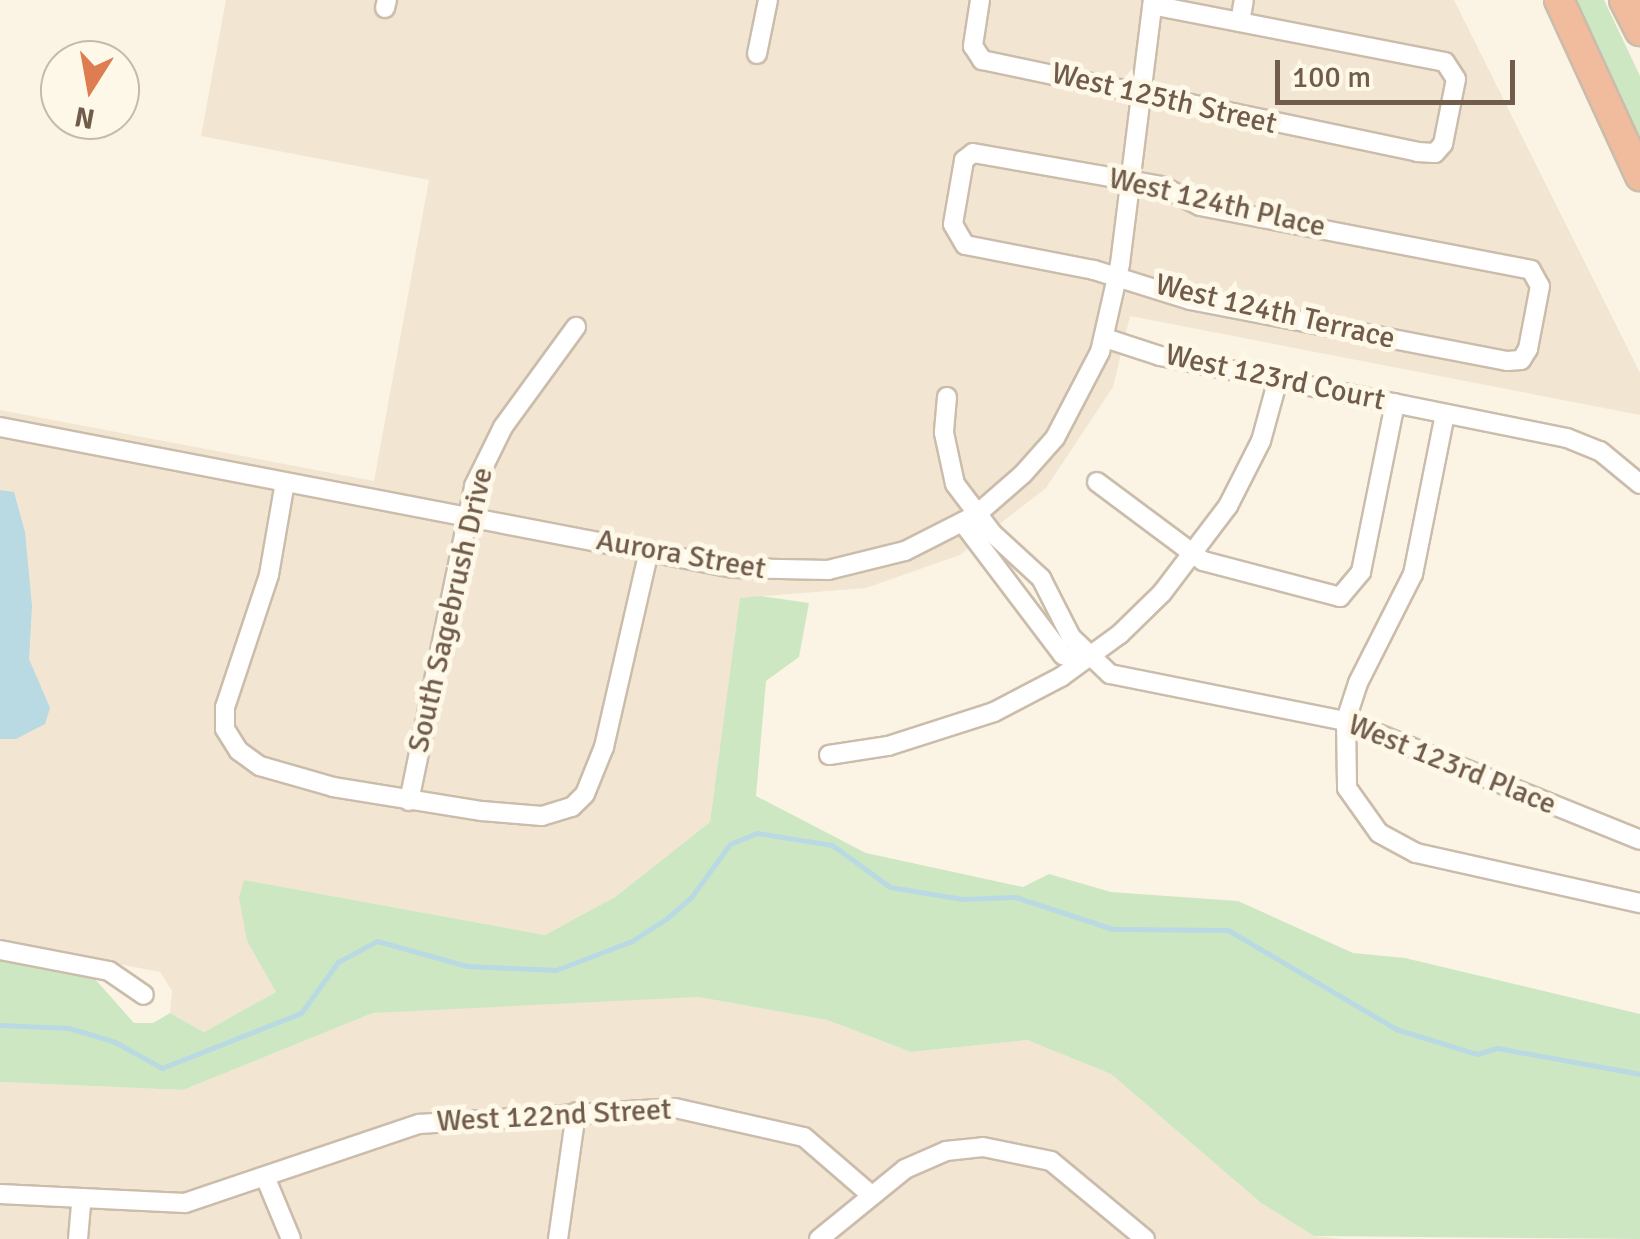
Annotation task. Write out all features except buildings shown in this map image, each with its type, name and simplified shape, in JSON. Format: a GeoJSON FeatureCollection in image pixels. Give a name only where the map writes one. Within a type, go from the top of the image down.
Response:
{"type":"FeatureCollection","features":[{"type":"Feature","properties":{"kind":"highway"},"geometry":{"type":"LineString","coordinates":[[1559,0],[1640,176]]}},
{"type":"Feature","properties":{"kind":"highway"},"geometry":{"type":"LineString","coordinates":[[1624,0],[1640,31]]}},
{"type":"Feature","properties":{"kind":"street"},"geometry":{"type":"LineString","coordinates":[[758,54],[768,0]]}},
{"type":"Feature","properties":{"kind":"street","name":"West 125th Street"},"geometry":{"type":"LineString","coordinates":[[980,0],[973,46],[982,60],[1141,92],[1182,106],[1429,154],[1443,144],[1455,88],[1451,66],[1240,22]]}},
{"type":"Feature","properties":{"kind":"street"},"geometry":{"type":"LineString","coordinates":[[1152,3],[1240,22],[1244,0]]}},
{"type":"Feature","properties":{"kind":"street","name":"Aurora Street"},"geometry":{"type":"LineString","coordinates":[[0,427],[733,568],[804,572],[885,558],[970,519],[1001,495],[1055,438],[1106,338],[1118,277],[1152,3]]}},
{"type":"Feature","properties":{"kind":"street","name":"West 124th Place"},"geometry":{"type":"LineString","coordinates":[[954,230],[964,160],[973,153],[1162,186],[1200,206],[1522,268],[1538,278]]}},
{"type":"Feature","properties":{"kind":"street","name":"West 124th Terrace"},"geometry":{"type":"LineString","coordinates":[[954,230],[965,245],[1118,277],[1190,300],[1515,362],[1528,350],[1538,278]]}},
{"type":"Feature","properties":{"kind":"street","name":"South Sagebrush Drive"},"geometry":{"type":"LineString","coordinates":[[409,801],[467,517],[482,462],[576,327]]}},
{"type":"Feature","properties":{"kind":"street","name":"West 123rd Court"},"geometry":{"type":"LineString","coordinates":[[1106,338],[1278,379],[1567,438],[1600,450],[1640,484]]}},
{"type":"Feature","properties":{"kind":"street"},"geometry":{"type":"LineString","coordinates":[[829,755],[888,746],[994,712],[1089,658],[1140,616],[1194,554],[1249,468],[1278,379]]}},
{"type":"Feature","properties":{"kind":"street"},"geometry":{"type":"LineString","coordinates":[[947,397],[948,459],[970,519]]}},
{"type":"Feature","properties":{"kind":"street"},"geometry":{"type":"LineString","coordinates":[[1098,482],[1194,554],[1242,576],[1348,594],[1361,572],[1395,403]]}},
{"type":"Feature","properties":{"kind":"street"},"geometry":{"type":"LineString","coordinates":[[1446,414],[1413,574],[1358,683],[1346,721],[1347,788],[1379,833],[1416,853],[1640,903]]}},
{"type":"Feature","properties":{"kind":"street"},"geometry":{"type":"LineString","coordinates":[[286,482],[269,575],[225,707],[228,739],[260,766],[409,801],[542,816],[572,807],[585,794],[604,747],[649,550]]}},
{"type":"Feature","properties":{"kind":"street"},"geometry":{"type":"LineString","coordinates":[[1001,495],[999,522],[1012,546]]}},
{"type":"Feature","properties":{"kind":"street","name":"West 123rd Place"},"geometry":{"type":"LineString","coordinates":[[970,519],[1012,546],[1041,578],[1060,621],[1089,658]]}},
{"type":"Feature","properties":{"kind":"street","name":"West 123rd Place"},"geometry":{"type":"LineString","coordinates":[[970,519],[1063,655],[1089,658],[1131,681],[1346,721],[1640,840]]}},
{"type":"Feature","properties":{"kind":"street"},"geometry":{"type":"LineString","coordinates":[[0,950],[108,971],[144,995]]}},
{"type":"Feature","properties":{"kind":"street","name":"West 122nd Street"},"geometry":{"type":"LineString","coordinates":[[0,1194],[185,1203],[266,1179],[314,1155],[419,1124],[675,1108],[784,1129],[827,1150],[870,1194]]}},
{"type":"Feature","properties":{"kind":"street"},"geometry":{"type":"LineString","coordinates":[[558,1239],[576,1112]]}},
{"type":"Feature","properties":{"kind":"street"},"geometry":{"type":"LineString","coordinates":[[820,1239],[870,1194],[934,1156],[999,1148],[1051,1162],[1134,1236]]}},
{"type":"Feature","properties":{"kind":"street"},"geometry":{"type":"LineString","coordinates":[[266,1179],[291,1239]]}},
{"type":"Feature","properties":{"kind":"street"},"geometry":{"type":"LineString","coordinates":[[78,1239],[81,1200]]}},
{"type":"Feature","properties":{"kind":"shaded area"},"geometry":{"type":"Polygon","coordinates":[[[226,0],[1454,0],[1640,373],[1640,415],[1130,316],[1113,387],[1046,488],[960,555],[866,588],[741,598],[710,822],[615,897],[545,935],[244,880],[247,941],[277,992],[204,1032],[170,1013],[172,991],[160,972],[0,941],[0,410],[374,481],[429,180],[201,136],[226,0]]]}},
{"type":"Feature","properties":{"kind":"shaded area"},"geometry":{"type":"Polygon","coordinates":[[[624,996],[698,997],[827,1020],[911,1052],[1027,1040],[1111,1074],[1261,1203],[1314,1236],[1344,1239],[0,1239],[0,1082],[183,1090],[373,1013],[624,996]]]}},
{"type":"Feature","properties":{"kind":"green space"},"geometry":{"type":"Polygon","coordinates":[[[1573,0],[1604,0],[1640,76],[1640,145],[1573,0]]]}},
{"type":"Feature","properties":{"kind":"green space"},"geometry":{"type":"Polygon","coordinates":[[[761,596],[809,603],[799,657],[766,681],[756,796],[866,853],[1023,887],[1049,874],[1111,892],[1238,901],[1353,953],[1405,958],[1640,1014],[1640,1239],[1314,1236],[1261,1203],[1111,1074],[1027,1040],[911,1052],[827,1020],[698,997],[373,1013],[183,1090],[0,1082],[0,959],[95,979],[134,1023],[153,1023],[170,1013],[204,1032],[276,992],[247,941],[239,898],[244,880],[545,935],[615,897],[710,822],[740,598],[761,596]]]}},
{"type":"Feature","properties":{"kind":"water"},"geometry":{"type":"Polygon","coordinates":[[[0,490],[14,492],[25,532],[32,606],[29,659],[50,708],[45,724],[16,739],[0,739],[0,490]]]}},
{"type":"Feature","properties":{"kind":"waterway"},"geometry":{"type":"LineString","coordinates":[[0,1025],[69,1028],[115,1042],[162,1068],[301,1013],[338,962],[377,941],[467,966],[556,970],[632,941],[666,919],[692,896],[730,844],[757,833],[832,845],[890,887],[962,899],[1015,897],[1113,929],[1228,930],[1396,1029],[1477,1054],[1497,1048],[1640,1074]]}}]}
